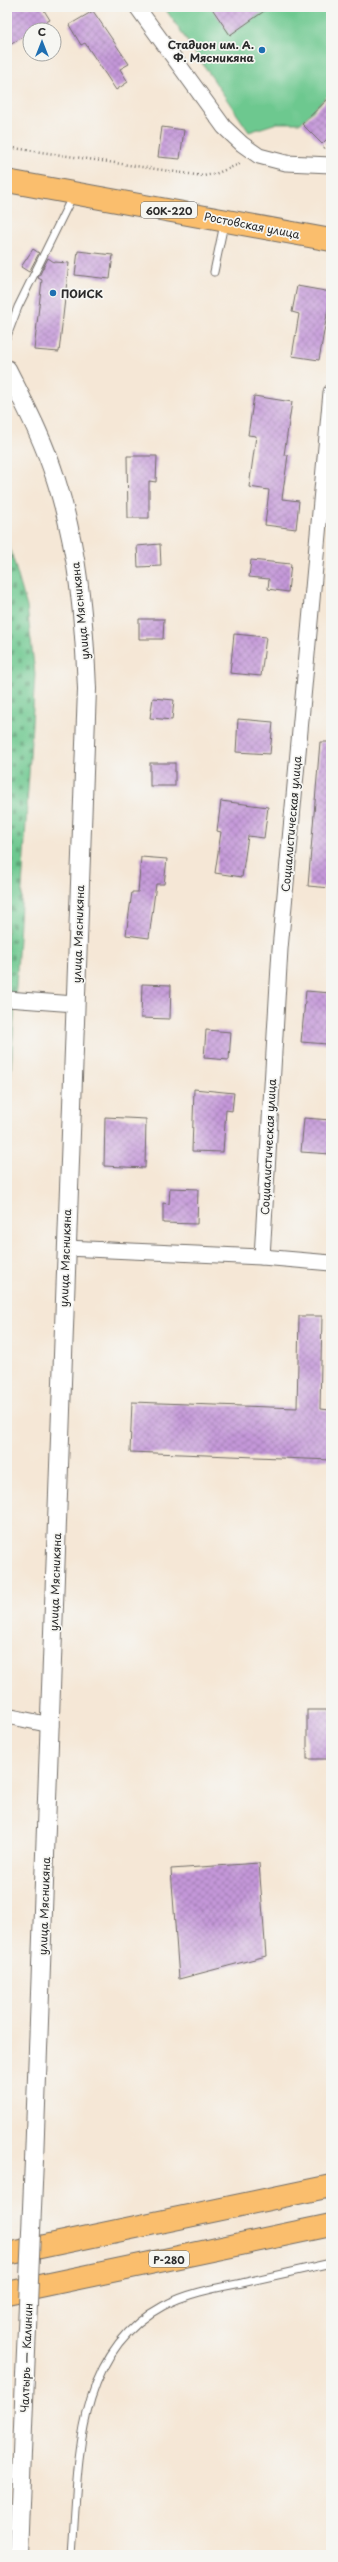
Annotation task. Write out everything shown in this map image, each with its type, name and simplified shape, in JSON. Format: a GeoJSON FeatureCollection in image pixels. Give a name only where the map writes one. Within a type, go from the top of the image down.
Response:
{"type":"FeatureCollection","features":[{"type":"Feature","properties":{"kind":"main road","name":"Ростовская улица"},"geometry":{"type":"LineString","coordinates":[[7,182],[331,240]]}},
{"type":"Feature","properties":{"kind":"main road"},"geometry":{"type":"LineString","coordinates":[[7,2254],[331,2186]]}},
{"type":"Feature","properties":{"kind":"main road","name":"Р-280"},"geometry":{"type":"LineString","coordinates":[[7,2293],[331,2225]]}},
{"type":"Feature","properties":{"kind":"street"},"geometry":{"type":"LineString","coordinates":[[137,7],[224,127],[259,156],[286,163],[331,165]]}},
{"type":"Feature","properties":{"kind":"street","name":"улица Мясникяна"},"geometry":{"type":"LineString","coordinates":[[7,369],[38,432],[56,479],[70,528],[79,580],[85,634],[86,689],[51,1725],[34,2160]]}},
{"type":"Feature","properties":{"kind":"street","name":"Социалистическая улица"},"geometry":{"type":"LineString","coordinates":[[262,1257],[280,949],[327,464],[331,392]]}},
{"type":"Feature","properties":{"kind":"street"},"geometry":{"type":"LineString","coordinates":[[7,999],[75,1004]]}},
{"type":"Feature","properties":{"kind":"street"},"geometry":{"type":"LineString","coordinates":[[66,1248],[262,1257],[331,1263]]}},
{"type":"Feature","properties":{"kind":"street"},"geometry":{"type":"LineString","coordinates":[[7,1716],[51,1725]]}},
{"type":"Feature","properties":{"kind":"street","name":"Чалтырь — Калинин"},"geometry":{"type":"LineString","coordinates":[[18,2555],[34,2160]]}},
{"type":"Feature","properties":{"kind":"lane"},"geometry":{"type":"LineString","coordinates":[[7,336],[18,307],[74,193]]}},
{"type":"Feature","properties":{"kind":"lane"},"geometry":{"type":"LineString","coordinates":[[214,272],[224,220]]}},
{"type":"Feature","properties":{"kind":"lane"},"geometry":{"type":"LineString","coordinates":[[72,2555],[82,2434],[87,2409],[93,2388],[117,2344],[148,2315],[186,2297],[331,2263]]}},
{"type":"Feature","properties":{"kind":"path"},"geometry":{"type":"LineString","coordinates":[[7,147],[203,176],[215,174],[259,156]]}},
{"type":"Feature","properties":{"kind":"green space","name":"Стадион им. А. Ф. Мясникяна"},"geometry":{"type":"Polygon","coordinates":[[[164,7],[331,7],[331,92],[301,123],[277,123],[249,132],[164,7]]]}},
{"type":"Feature","properties":{"kind":"green space"},"geometry":{"type":"Polygon","coordinates":[[[7,538],[27,607],[35,674],[7,1136],[7,538]]]}},
{"type":"Feature","properties":{"kind":"building"},"geometry":{"type":"Polygon","coordinates":[[[7,7],[42,7],[50,20],[46,22],[22,22],[22,37],[7,47],[7,7]]]}},
{"type":"Feature","properties":{"kind":"building"},"geometry":{"type":"Polygon","coordinates":[[[211,7],[270,7],[230,35],[211,7]]]}},
{"type":"Feature","properties":{"kind":"building"},"geometry":{"type":"Polygon","coordinates":[[[93,11],[129,64],[120,69],[128,82],[116,90],[85,43],[81,45],[69,25],[93,11]]]}},
{"type":"Feature","properties":{"kind":"building"},"geometry":{"type":"Polygon","coordinates":[[[331,96],[331,135],[322,144],[302,124],[331,96]]]}},
{"type":"Feature","properties":{"kind":"building"},"geometry":{"type":"Polygon","coordinates":[[[162,127],[184,130],[180,159],[158,157],[162,127]]]}},
{"type":"Feature","properties":{"kind":"building"},"geometry":{"type":"Polygon","coordinates":[[[33,249],[39,253],[29,272],[21,267],[33,249]]]}},
{"type":"Feature","properties":{"kind":"building"},"geometry":{"type":"Polygon","coordinates":[[[78,251],[113,255],[110,279],[75,275],[78,251]]]}},
{"type":"Feature","properties":{"kind":"building"},"geometry":{"type":"Polygon","coordinates":[[[48,258],[54,262],[69,263],[59,352],[34,350],[42,280],[38,278],[48,258]]]}},
{"type":"Feature","properties":{"kind":"building"},"geometry":{"type":"Polygon","coordinates":[[[297,286],[331,292],[319,360],[292,356],[299,314],[292,312],[297,286]]]}},
{"type":"Feature","properties":{"kind":"building"},"geometry":{"type":"Polygon","coordinates":[[[254,396],[292,402],[284,455],[288,455],[282,499],[299,501],[296,529],[265,525],[269,490],[249,487],[256,436],[248,435],[254,396]]]}},
{"type":"Feature","properties":{"kind":"building"},"geometry":{"type":"Polygon","coordinates":[[[127,456],[157,456],[156,482],[149,481],[149,518],[128,518],[127,456]]]}},
{"type":"Feature","properties":{"kind":"building"},"geometry":{"type":"Polygon","coordinates":[[[160,544],[161,566],[138,567],[137,546],[160,544]]]}},
{"type":"Feature","properties":{"kind":"building"},"geometry":{"type":"Polygon","coordinates":[[[251,560],[291,564],[288,592],[268,589],[269,579],[249,577],[251,560]]]}},
{"type":"Feature","properties":{"kind":"building"},"geometry":{"type":"Polygon","coordinates":[[[139,619],[164,619],[163,639],[139,639],[139,619]]]}},
{"type":"Feature","properties":{"kind":"building"},"geometry":{"type":"Polygon","coordinates":[[[234,634],[266,637],[261,676],[230,673],[234,634]]]}},
{"type":"Feature","properties":{"kind":"building"},"geometry":{"type":"Polygon","coordinates":[[[153,698],[174,700],[172,720],[150,718],[153,698]]]}},
{"type":"Feature","properties":{"kind":"building"},"geometry":{"type":"Polygon","coordinates":[[[238,719],[273,722],[270,754],[236,752],[238,719]]]}},
{"type":"Feature","properties":{"kind":"building"},"geometry":{"type":"Polygon","coordinates":[[[320,742],[331,742],[331,888],[308,886],[320,742]]]}},
{"type":"Feature","properties":{"kind":"building"},"geometry":{"type":"Polygon","coordinates":[[[150,763],[175,763],[175,786],[150,786],[150,763]]]}},
{"type":"Feature","properties":{"kind":"building"},"geometry":{"type":"Polygon","coordinates":[[[221,801],[268,807],[264,838],[248,836],[242,877],[215,873],[221,832],[217,831],[221,801]]]}},
{"type":"Feature","properties":{"kind":"building"},"geometry":{"type":"Polygon","coordinates":[[[141,857],[167,859],[164,884],[156,884],[149,938],[126,935],[132,892],[138,892],[141,857]]]}},
{"type":"Feature","properties":{"kind":"building"},"geometry":{"type":"Polygon","coordinates":[[[142,984],[171,985],[170,1019],[141,1018],[142,984]]]}},
{"type":"Feature","properties":{"kind":"building"},"geometry":{"type":"Polygon","coordinates":[[[306,991],[331,993],[327,1044],[301,1042],[306,991]]]}},
{"type":"Feature","properties":{"kind":"building"},"geometry":{"type":"Polygon","coordinates":[[[206,1030],[231,1032],[229,1060],[204,1058],[206,1030]]]}},
{"type":"Feature","properties":{"kind":"building"},"geometry":{"type":"Polygon","coordinates":[[[194,1089],[234,1093],[232,1111],[226,1110],[223,1152],[192,1151],[194,1089]]]}},
{"type":"Feature","properties":{"kind":"building"},"geometry":{"type":"Polygon","coordinates":[[[105,1117],[146,1119],[145,1168],[104,1166],[105,1117]]]}},
{"type":"Feature","properties":{"kind":"building"},"geometry":{"type":"Polygon","coordinates":[[[304,1118],[331,1120],[331,1154],[301,1152],[304,1118]]]}},
{"type":"Feature","properties":{"kind":"building"},"geometry":{"type":"Polygon","coordinates":[[[170,1188],[198,1189],[197,1224],[163,1223],[163,1203],[169,1204],[170,1188]]]}},
{"type":"Feature","properties":{"kind":"building"},"geometry":{"type":"Polygon","coordinates":[[[299,1316],[322,1316],[320,1409],[331,1410],[331,1460],[130,1452],[132,1402],[297,1408],[299,1316]]]}},
{"type":"Feature","properties":{"kind":"building"},"geometry":{"type":"Polygon","coordinates":[[[307,1710],[331,1710],[331,1759],[307,1759],[307,1710]]]}},
{"type":"Feature","properties":{"kind":"building"},"geometry":{"type":"Polygon","coordinates":[[[259,1863],[266,1956],[179,1979],[171,1869],[259,1863]]]}},
{"type":"Feature","properties":{"kind":"place","name":"Стадион им. А. Ф. Мясникяна"},"geometry":{"type":"Point","coordinates":[262,50]}},
{"type":"Feature","properties":{"kind":"place","name":"ПОИСК"},"geometry":{"type":"Point","coordinates":[53,293]}}]}
